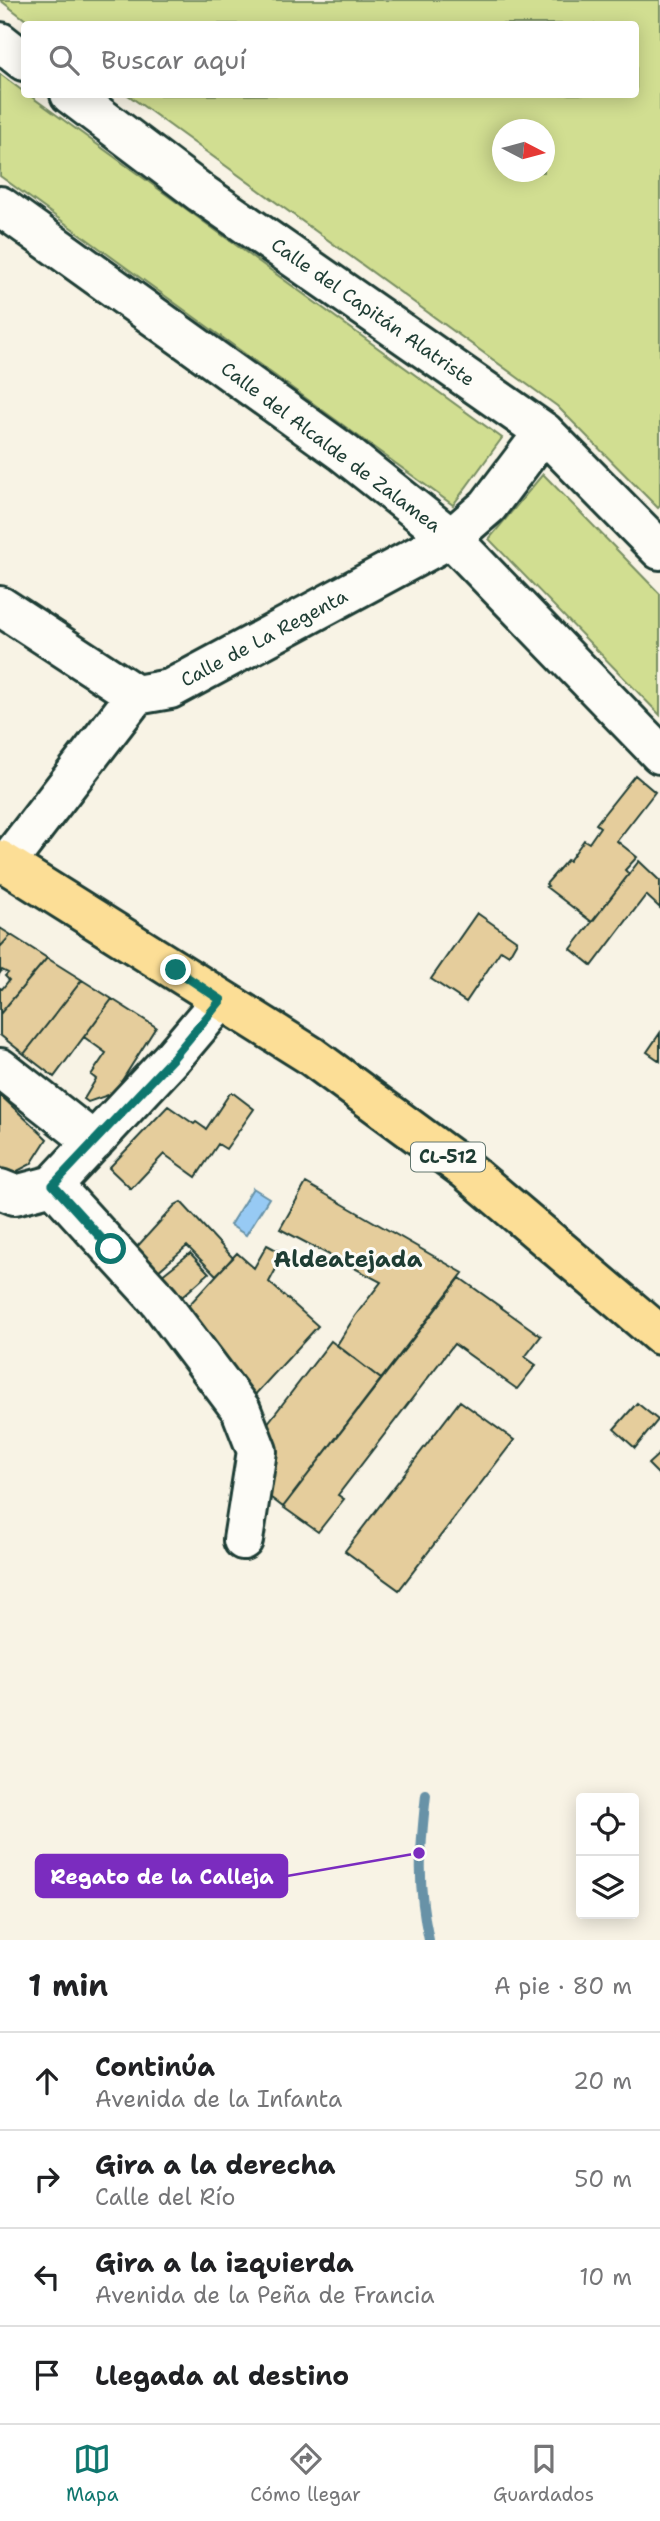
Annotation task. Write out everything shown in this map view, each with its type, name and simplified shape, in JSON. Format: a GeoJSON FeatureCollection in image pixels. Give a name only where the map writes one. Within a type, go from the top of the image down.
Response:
{"type":"FeatureCollection","features":[{"type":"Feature","properties":{"kind":"main road","name":"CL-512"},"geometry":{"type":"LineString","coordinates":[[3,862],[310,1055],[466,1170],[657,1324]]}},
{"type":"Feature","properties":{"kind":"street"},"geometry":{"type":"LineString","coordinates":[[0,42],[21,59]]}},
{"type":"Feature","properties":{"kind":"street","name":"Calle del Capitán Alatriste"},"geometry":{"type":"LineString","coordinates":[[75,98],[201,193],[544,432],[660,550]]}},
{"type":"Feature","properties":{"kind":"street","name":"Calle del Alcalde de Zalamea"},"geometry":{"type":"LineString","coordinates":[[0,206],[344,453],[451,538],[660,754]]}},
{"type":"Feature","properties":{"kind":"street","name":"Calle de La Regenta"},"geometry":{"type":"LineString","coordinates":[[136,695],[170,688],[451,538],[488,506],[544,432]]}},
{"type":"Feature","properties":{"kind":"street"},"geometry":{"type":"LineString","coordinates":[[0,606],[136,695],[3,862]]}},
{"type":"Feature","properties":{"kind":"street"},"geometry":{"type":"LineString","coordinates":[[0,1189],[15,1195],[53,1185],[173,1058],[221,1000]]}},
{"type":"Feature","properties":{"kind":"street"},"geometry":{"type":"LineString","coordinates":[[0,1068],[94,1142]]}},
{"type":"Feature","properties":{"kind":"street"},"geometry":{"type":"LineString","coordinates":[[53,1185],[159,1301],[241,1410],[257,1451],[243,1540]]}},
{"type":"Feature","properties":{"kind":"green space"},"geometry":{"type":"Polygon","coordinates":[[[0,0],[660,0],[658,508],[557,406],[132,98],[639,98],[639,21],[27,21],[0,0]]]}},
{"type":"Feature","properties":{"kind":"green space"},"geometry":{"type":"Polygon","coordinates":[[[0,74],[21,90],[21,98],[33,98],[502,438],[453,505],[0,176],[0,74]]]}},
{"type":"Feature","properties":{"kind":"green space"},"geometry":{"type":"Polygon","coordinates":[[[543,474],[660,594],[660,715],[489,539],[543,474]]]}},
{"type":"Feature","properties":{"kind":"water"},"geometry":{"type":"Polygon","coordinates":[[[253,1188],[269,1198],[246,1235],[230,1225],[253,1188]]]}},
{"type":"Feature","properties":{"kind":"building"},"geometry":{"type":"Polygon","coordinates":[[[635,775],[655,792],[617,841],[637,857],[625,870],[629,874],[592,922],[546,887],[546,884],[567,860],[569,861],[584,840],[589,843],[600,827],[596,824],[635,775]]]}},
{"type":"Feature","properties":{"kind":"building"},"geometry":{"type":"Polygon","coordinates":[[[639,861],[660,881],[660,908],[646,895],[592,966],[571,949],[639,861]]]}},
{"type":"Feature","properties":{"kind":"building"},"geometry":{"type":"Polygon","coordinates":[[[477,913],[517,941],[509,955],[501,950],[466,1002],[431,979],[477,913]]]}},
{"type":"Feature","properties":{"kind":"building"},"geometry":{"type":"Polygon","coordinates":[[[0,928],[11,935],[0,947],[0,928]]]}},
{"type":"Feature","properties":{"kind":"building"},"geometry":{"type":"Polygon","coordinates":[[[11,935],[47,958],[0,1014],[0,988],[9,980],[5,976],[8,973],[2,970],[0,973],[0,947],[11,935]]]}},
{"type":"Feature","properties":{"kind":"building"},"geometry":{"type":"Polygon","coordinates":[[[47,958],[82,980],[24,1054],[0,1035],[0,1014],[47,958]]]}},
{"type":"Feature","properties":{"kind":"building"},"geometry":{"type":"Polygon","coordinates":[[[82,980],[112,999],[54,1077],[24,1054],[82,980]]]}},
{"type":"Feature","properties":{"kind":"building"},"geometry":{"type":"Polygon","coordinates":[[[112,999],[156,1027],[114,1093],[88,1102],[84,1099],[96,1079],[91,1075],[106,1053],[84,1037],[112,999]]]}},
{"type":"Feature","properties":{"kind":"building"},"geometry":{"type":"Polygon","coordinates":[[[660,1033],[660,1061],[647,1052],[660,1033]]]}},
{"type":"Feature","properties":{"kind":"building"},"geometry":{"type":"Polygon","coordinates":[[[230,1093],[254,1109],[226,1149],[218,1144],[196,1177],[164,1154],[131,1189],[109,1168],[168,1106],[206,1129],[230,1093]]]}},
{"type":"Feature","properties":{"kind":"building"},"geometry":{"type":"Polygon","coordinates":[[[0,1095],[47,1139],[31,1164],[6,1177],[0,1175],[0,1095]]]}},
{"type":"Feature","properties":{"kind":"building"},"geometry":{"type":"Polygon","coordinates":[[[306,1183],[463,1273],[381,1379],[337,1345],[381,1282],[280,1229],[306,1183]]]}},
{"type":"Feature","properties":{"kind":"building"},"geometry":{"type":"Polygon","coordinates":[[[181,1202],[233,1258],[216,1275],[187,1246],[157,1272],[135,1249],[175,1205],[181,1202]]]}},
{"type":"Feature","properties":{"kind":"building"},"geometry":{"type":"Polygon","coordinates":[[[267,1245],[284,1254],[269,1282],[318,1326],[252,1398],[188,1306],[237,1253],[254,1268],[267,1245]]]}},
{"type":"Feature","properties":{"kind":"building"},"geometry":{"type":"Polygon","coordinates":[[[190,1253],[209,1273],[182,1297],[161,1276],[190,1253]]]}},
{"type":"Feature","properties":{"kind":"building"},"geometry":{"type":"Polygon","coordinates":[[[460,1278],[541,1336],[525,1357],[536,1365],[517,1389],[454,1344],[338,1495],[344,1499],[318,1532],[283,1507],[460,1278]]]}},
{"type":"Feature","properties":{"kind":"building"},"geometry":{"type":"Polygon","coordinates":[[[331,1341],[381,1379],[283,1507],[262,1491],[264,1428],[331,1341]]]}},
{"type":"Feature","properties":{"kind":"building"},"geometry":{"type":"Polygon","coordinates":[[[460,1401],[514,1440],[399,1590],[345,1551],[460,1401]]]}},
{"type":"Feature","properties":{"kind":"building"},"geometry":{"type":"Polygon","coordinates":[[[637,1403],[658,1420],[635,1448],[614,1429],[637,1403]]]}},
{"type":"Feature","properties":{"kind":"building"},"geometry":{"type":"Polygon","coordinates":[[[660,1453],[660,1476],[648,1464],[660,1453]]]}},
{"type":"Feature","properties":{"kind":"waterway"},"geometry":{"type":"LineString","coordinates":[[426,1795],[421,1868],[429,1940]]}},
{"type":"Feature","properties":{"kind":"place","name":"Regato de la Calleja"},"geometry":{"type":"Point","coordinates":[419,1853]}},
{"type":"Feature","properties":{"kind":"district","name":"Aldeatejada"},"geometry":{"type":"Point","coordinates":[348,1259]}},
{"type":"Feature","properties":{"kind":"route"},"geometry":{"type":"LineString","coordinates":[[111,1249],[53,1185],[173,1058],[221,1000],[176,970]]}}]}
